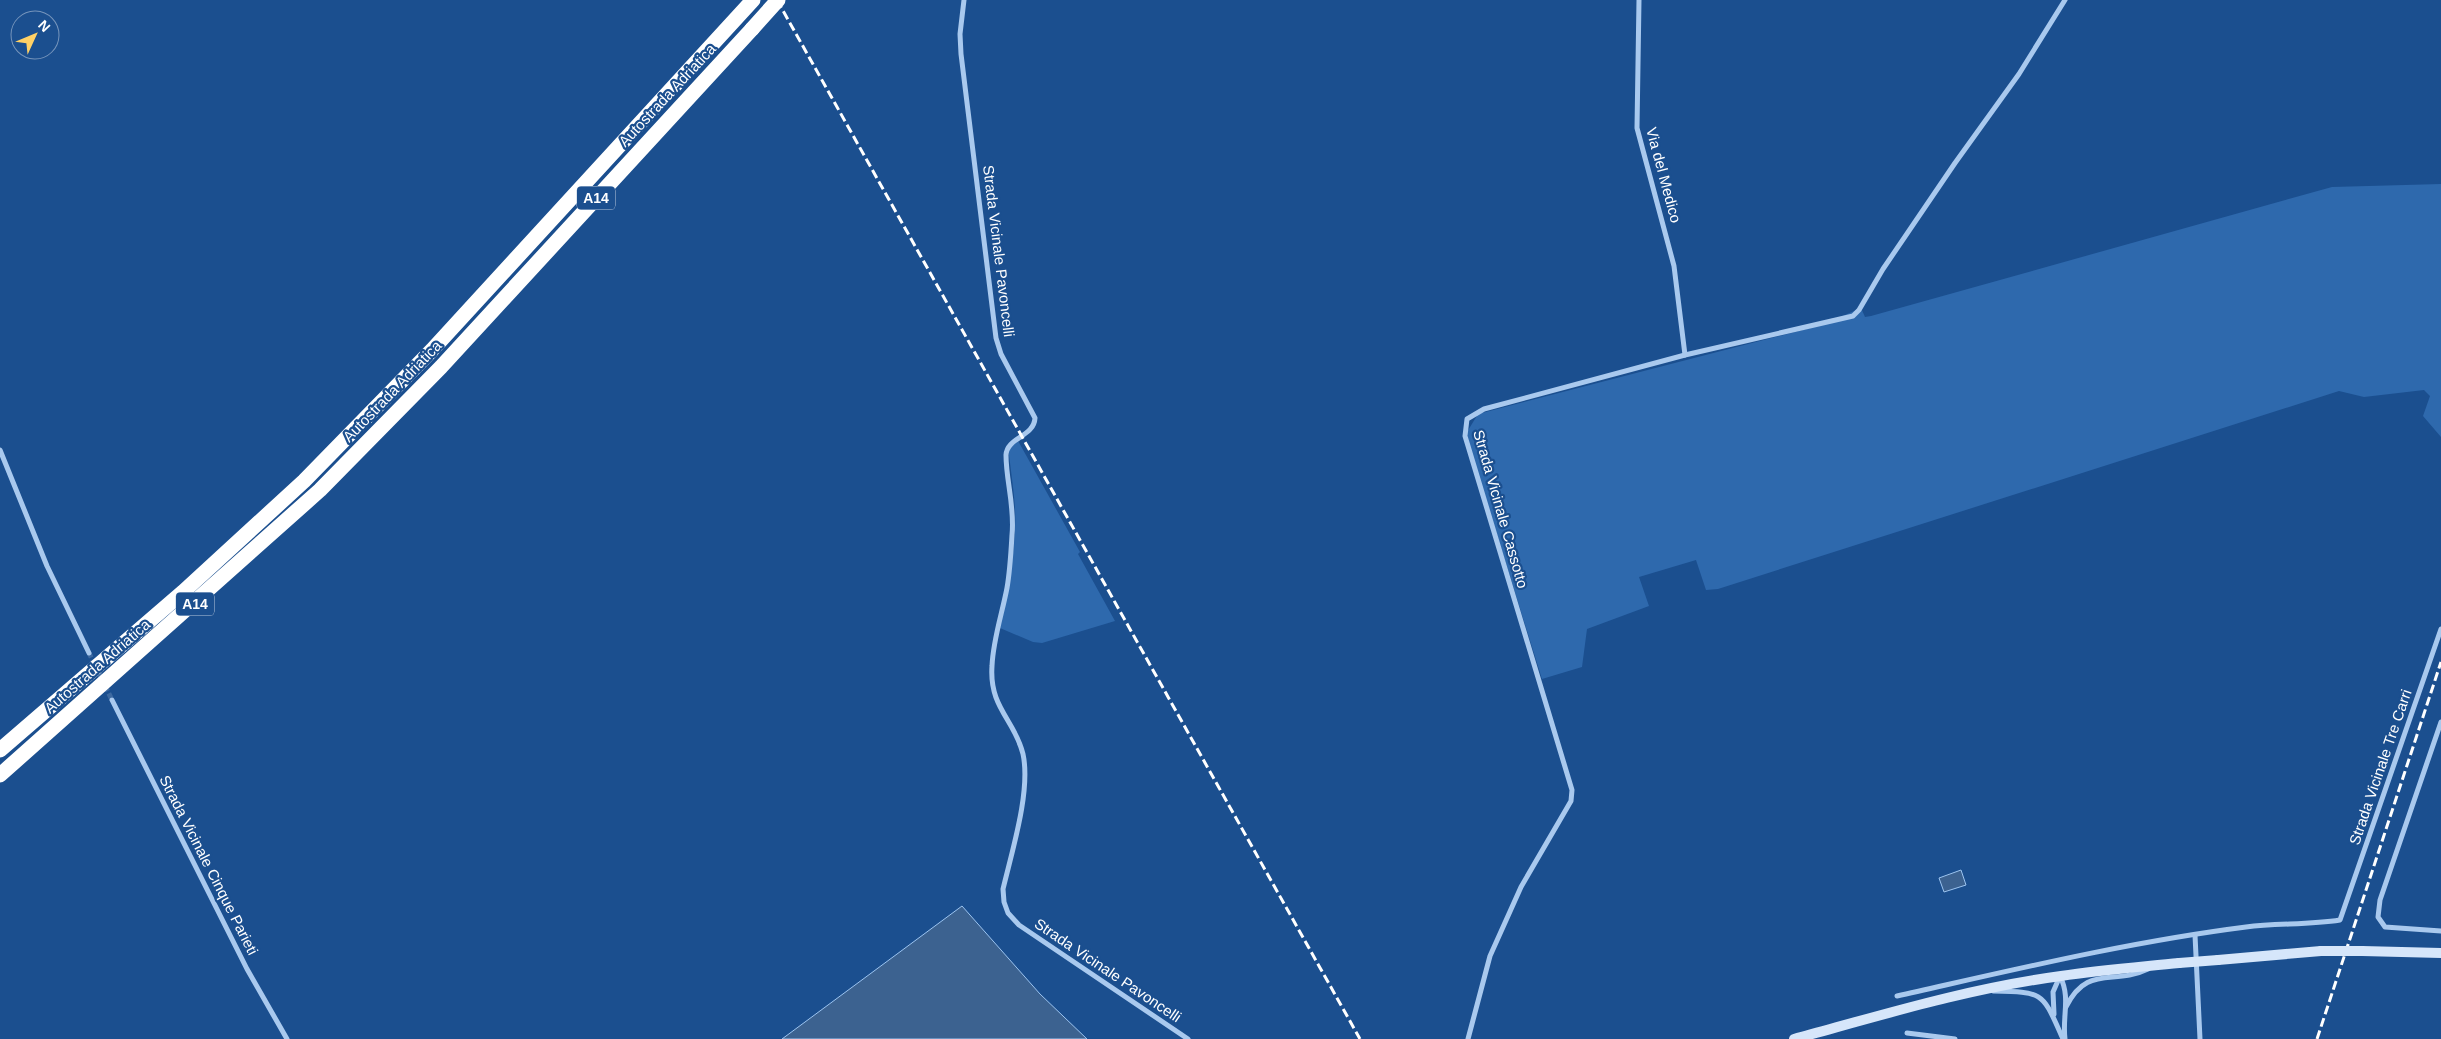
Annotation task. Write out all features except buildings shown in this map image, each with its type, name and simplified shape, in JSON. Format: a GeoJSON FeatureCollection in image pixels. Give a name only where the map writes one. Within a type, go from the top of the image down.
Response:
{"type":"FeatureCollection","features":[{"type":"Feature","properties":{"kind":"highway","name":"Autostrada Adriatica"},"geometry":{"type":"LineString","coordinates":[[0,750],[183,592],[304,481],[432,350],[753,0]]}},
{"type":"Feature","properties":{"kind":"highway","name":"Autostrada Adriatica"},"geometry":{"type":"LineString","coordinates":[[0,775],[320,490],[441,367],[778,0]]}},
{"type":"Feature","properties":{"kind":"main road"},"geometry":{"type":"LineString","coordinates":[[1794,1039],[1901,1008],[1977,991],[2060,976],[2179,963],[2321,952],[2362,951],[2441,954]]}},
{"type":"Feature","properties":{"kind":"street","name":"Strada Vicinale Pavoncelli"},"geometry":{"type":"LineString","coordinates":[[964,0],[960,34],[961,54],[996,338],[1001,354],[1035,418],[1033,426],[1009,447],[1006,455],[1012,500],[1012,534],[1007,587],[992,667],[995,698],[1023,753],[1025,768],[1023,798],[1003,888],[1004,902],[1008,914],[1038,940],[1188,1039]]}},
{"type":"Feature","properties":{"kind":"street","name":"Via del Medico"},"geometry":{"type":"LineString","coordinates":[[1639,0],[1637,128],[1670,249],[1685,355]]}},
{"type":"Feature","properties":{"kind":"street","name":"Strada Vicinale Cassotto"},"geometry":{"type":"LineString","coordinates":[[1468,1039],[1490,956],[1521,887],[1571,801],[1572,790],[1465,436],[1465,422],[1470,416],[1484,408],[1685,355],[1853,316],[1859,310],[1883,268],[1954,163],[2019,74],[2065,0]]}},
{"type":"Feature","properties":{"kind":"street"},"geometry":{"type":"LineString","coordinates":[[0,450],[47,566],[89,653]]}},
{"type":"Feature","properties":{"kind":"street","name":"Strada Vicinale Tre Carri"},"geometry":{"type":"LineString","coordinates":[[2195,935],[2247,926],[2333,922],[2340,920],[2441,629]]}},
{"type":"Feature","properties":{"kind":"street","name":"Strada Vicinale Cinque Parieti"},"geometry":{"type":"LineString","coordinates":[[112,700],[247,969],[287,1039]]}},
{"type":"Feature","properties":{"kind":"street"},"geometry":{"type":"LineString","coordinates":[[2441,722],[2380,900],[2378,917],[2385,927],[2441,931]]}},
{"type":"Feature","properties":{"kind":"street"},"geometry":{"type":"LineString","coordinates":[[1897,996],[2041,963],[2195,935],[2200,1039]]}},
{"type":"Feature","properties":{"kind":"street"},"geometry":{"type":"LineString","coordinates":[[2066,1007],[2074,991],[2086,982],[2138,974],[2155,966]]}},
{"type":"Feature","properties":{"kind":"street"},"geometry":{"type":"LineString","coordinates":[[2060,976],[2066,991],[2064,1039]]}},
{"type":"Feature","properties":{"kind":"street"},"geometry":{"type":"LineString","coordinates":[[2055,1020],[2053,992],[2060,976]]}},
{"type":"Feature","properties":{"kind":"street"},"geometry":{"type":"LineString","coordinates":[[1977,991],[2032,992],[2045,1001],[2064,1039]]}},
{"type":"Feature","properties":{"kind":"street"},"geometry":{"type":"LineString","coordinates":[[1907,1033],[1955,1039]]}},
{"type":"Feature","properties":{"kind":"shaded area"},"geometry":{"type":"Polygon","coordinates":[[[2441,184],[2441,437],[2423,416],[2430,396],[2424,390],[2364,397],[2339,391],[1718,589],[1706,590],[1696,560],[1639,577],[1649,606],[1587,629],[1582,667],[1542,679],[1470,448],[1467,432],[1478,414],[1822,325],[1861,308],[1865,317],[1871,316],[2332,187],[2441,184]]]}},
{"type":"Feature","properties":{"kind":"shaded area"},"geometry":{"type":"Polygon","coordinates":[[[1017,439],[1080,552],[1078,554],[1115,621],[1042,643],[1033,642],[1000,628],[1011,569],[1015,524],[1009,450],[1017,439]]]}},
{"type":"Feature","properties":{"kind":"shaded area"},"geometry":{"type":"Polygon","coordinates":[[[1961,870],[1966,885],[1944,892],[1939,878],[1961,870]]]}},
{"type":"Feature","properties":{"kind":"shaded area"},"geometry":{"type":"Polygon","coordinates":[[[962,906],[1040,994],[1087,1039],[782,1039],[962,906]]]}},
{"type":"Feature","properties":{"kind":"tunnel"},"geometry":{"type":"LineString","coordinates":[[89,653],[112,700]]}},
{"type":"Feature","properties":{"kind":"railway"},"geometry":{"type":"LineString","coordinates":[[777,0],[1360,1039]]}},
{"type":"Feature","properties":{"kind":"railway"},"geometry":{"type":"LineString","coordinates":[[2317,1039],[2441,662]]}}]}
